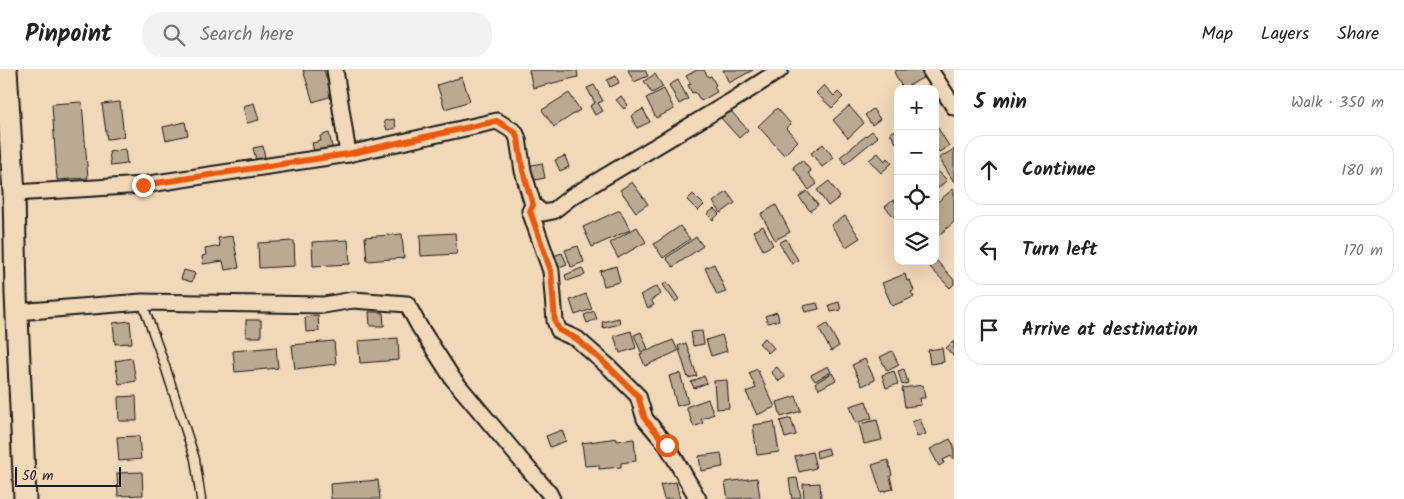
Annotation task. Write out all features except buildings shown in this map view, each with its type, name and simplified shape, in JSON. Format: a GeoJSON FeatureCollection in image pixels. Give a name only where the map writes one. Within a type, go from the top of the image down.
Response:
{"type":"FeatureCollection","features":[{"type":"Feature","properties":{"kind":"main road"},"geometry":{"type":"LineString","coordinates":[[6,70],[14,193],[25,499]]}},
{"type":"Feature","properties":{"kind":"street"},"geometry":{"type":"LineString","coordinates":[[335,70],[348,154]]}},
{"type":"Feature","properties":{"kind":"street"},"geometry":{"type":"LineString","coordinates":[[14,193],[143,185],[348,154],[497,121],[515,132],[518,139],[523,171],[533,205],[543,213],[553,211],[571,197],[780,70]]}},
{"type":"Feature","properties":{"kind":"street"},"geometry":{"type":"LineString","coordinates":[[930,70],[954,107]]}},
{"type":"Feature","properties":{"kind":"street"},"geometry":{"type":"LineString","coordinates":[[533,205],[530,211],[551,271],[555,321],[559,330],[577,339],[638,396],[645,419],[667,445],[698,499]]}},
{"type":"Feature","properties":{"kind":"street"},"geometry":{"type":"LineString","coordinates":[[17,312],[142,302],[324,305],[352,300],[407,304],[453,379],[550,493],[552,499]]}},
{"type":"Feature","properties":{"kind":"lane"},"geometry":{"type":"LineString","coordinates":[[142,302],[195,460],[201,499]]}},
{"type":"Feature","properties":{"kind":"route"},"geometry":{"type":"LineString","coordinates":[[143,185],[348,154],[497,121],[515,132],[518,139],[523,171],[533,205],[530,211],[551,271],[551,290],[555,321],[559,330],[577,339],[638,396],[645,419],[667,445]]}}]}
